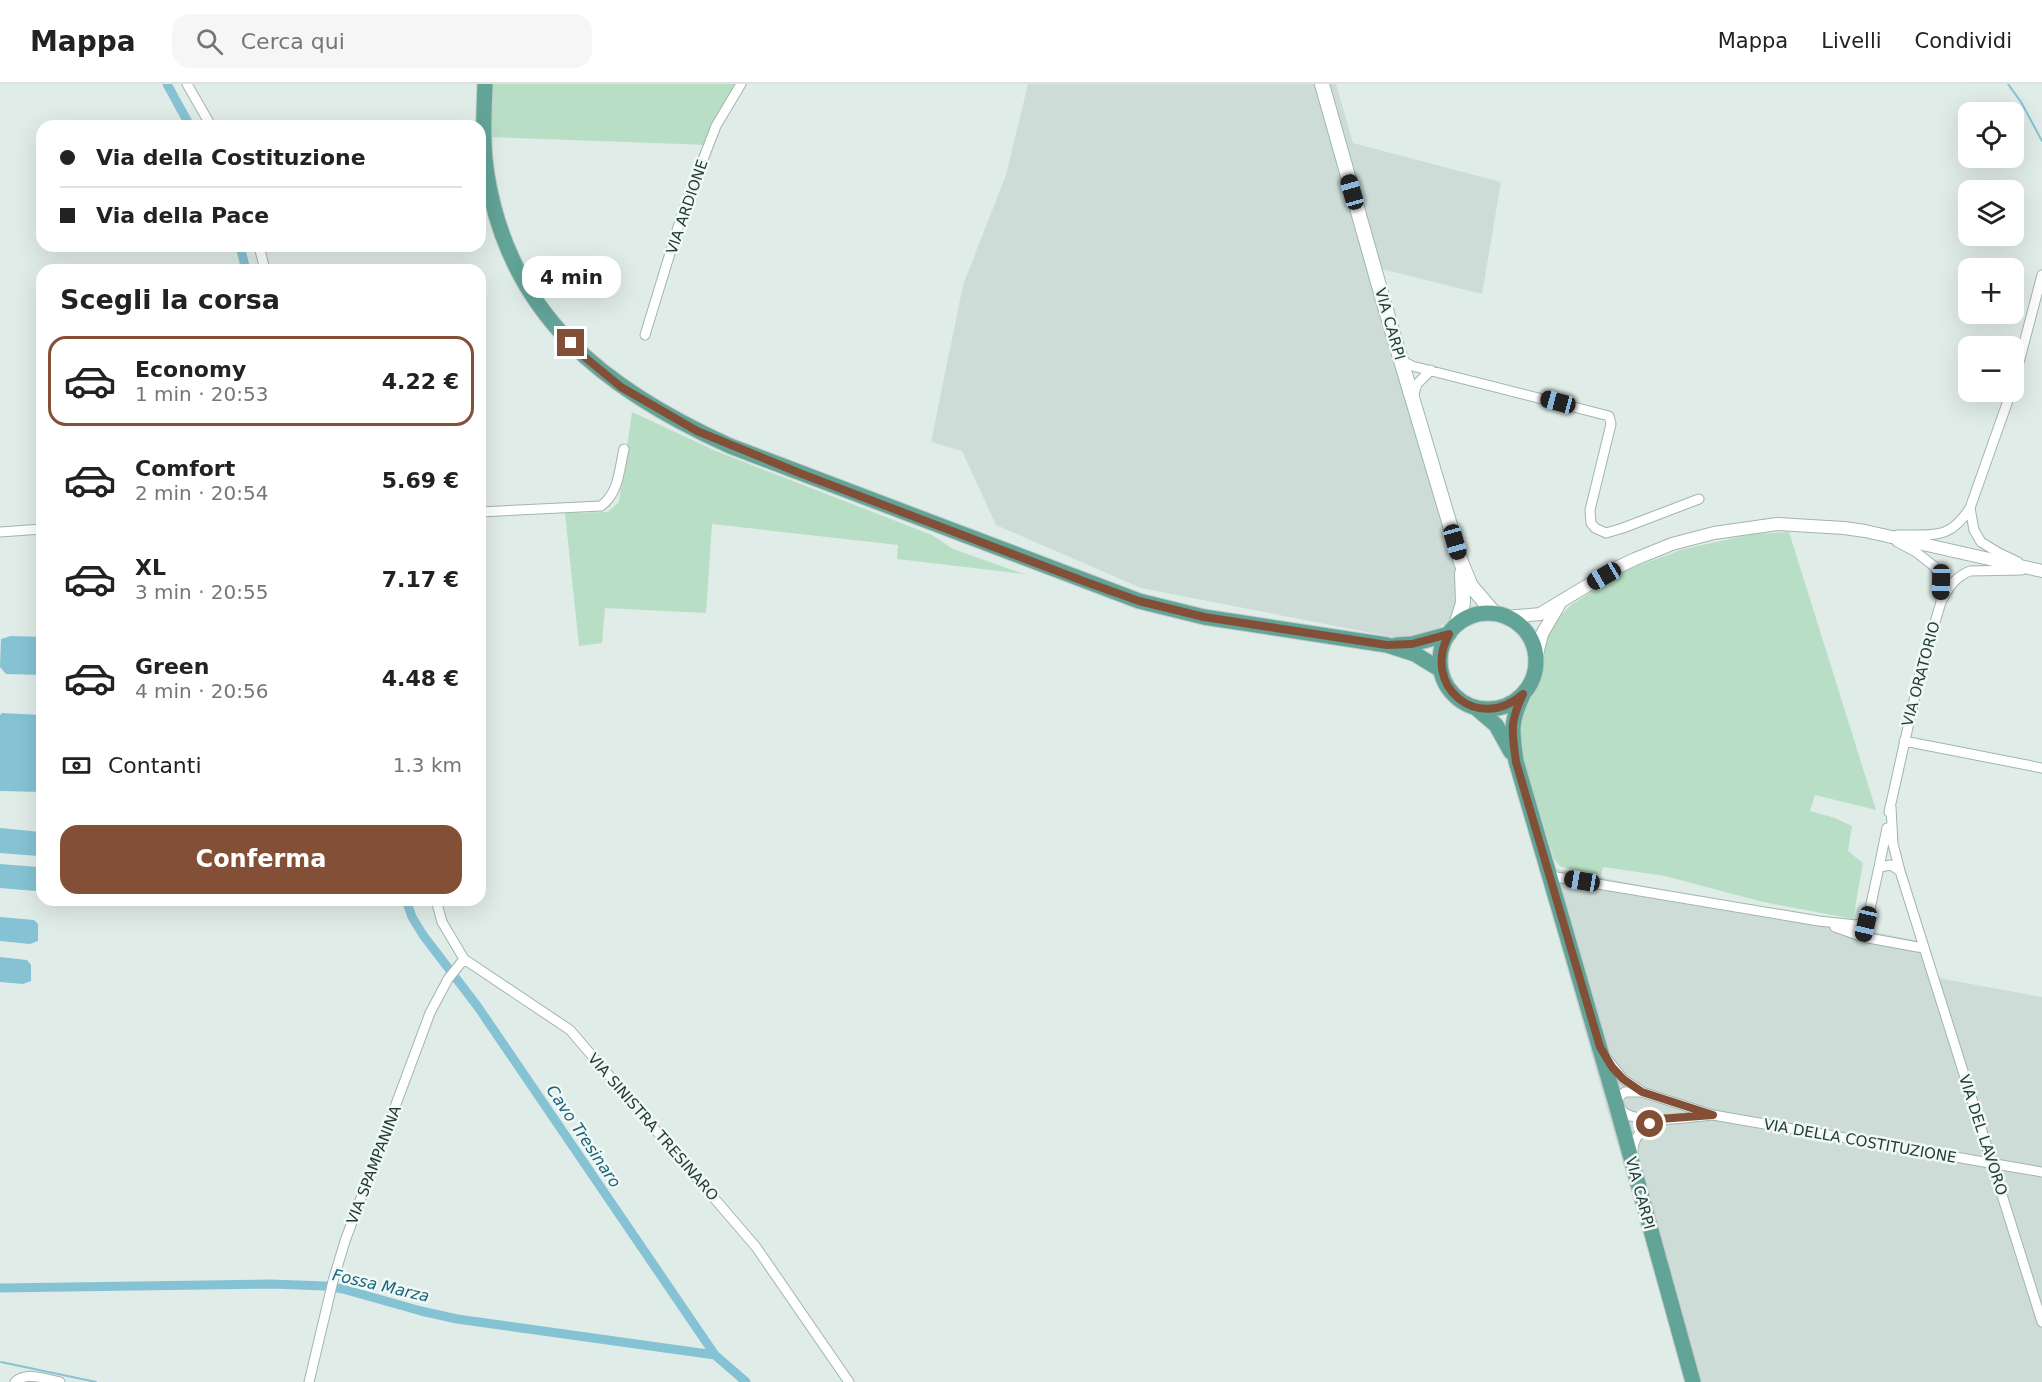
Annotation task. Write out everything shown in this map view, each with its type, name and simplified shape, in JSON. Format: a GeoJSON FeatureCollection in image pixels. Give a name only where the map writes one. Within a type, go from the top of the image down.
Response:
{"type":"FeatureCollection","features":[{"type":"Feature","properties":{"kind":"main road"},"geometry":{"type":"LineString","coordinates":[[483,120],[485,84]]}},
{"type":"Feature","properties":{"kind":"main road","name":"VIA CARPI"},"geometry":{"type":"LineString","coordinates":[[1322,84],[1461,562],[1472,586],[1501,615],[1524,629],[1530,638],[1536,658],[1535,671],[1515,711],[1511,728],[1516,762],[1600,1047],[1693,1382]]}},
{"type":"Feature","properties":{"kind":"main road"},"geometry":{"type":"LineString","coordinates":[[486,160],[491,199],[511,255],[532,293],[560,332],[607,377],[636,397],[697,431],[748,453],[1139,601],[1204,617],[1387,645],[1415,654],[1441,670]]}},
{"type":"Feature","properties":{"kind":"main road","name":"VIA CARPI"},"geometry":{"type":"LineString","coordinates":[[1461,562],[1463,593],[1452,630],[1441,651],[1441,670],[1453,694],[1467,705],[1476,708],[1496,725],[1516,762]]}},
{"type":"Feature","properties":{"kind":"main road"},"geometry":{"type":"LineString","coordinates":[[1387,645],[1412,644],[1452,630],[1474,615],[1501,615]]}},
{"type":"Feature","properties":{"kind":"main road"},"geometry":{"type":"LineString","coordinates":[[1476,708],[1501,707],[1523,694]]}},
{"type":"Feature","properties":{"kind":"street"},"geometry":{"type":"LineString","coordinates":[[187,84],[208,120]]}},
{"type":"Feature","properties":{"kind":"street","name":"VIA ARDIONE"},"geometry":{"type":"LineString","coordinates":[[645,335],[682,214],[711,137],[741,84]]}},
{"type":"Feature","properties":{"kind":"street"},"geometry":{"type":"LineString","coordinates":[[2024,343],[2042,275]]}},
{"type":"Feature","properties":{"kind":"street"},"geometry":{"type":"LineString","coordinates":[[1401,360],[1412,366],[1609,416],[1611,424],[1590,510],[1590,523],[1595,528],[1606,533],[1699,499]]}},
{"type":"Feature","properties":{"kind":"street"},"geometry":{"type":"LineString","coordinates":[[1413,399],[1417,384],[1431,370]]}},
{"type":"Feature","properties":{"kind":"street"},"geometry":{"type":"LineString","coordinates":[[1885,535],[1936,534],[1956,527],[1971,508],[2008,402]]}},
{"type":"Feature","properties":{"kind":"street"},"geometry":{"type":"LineString","coordinates":[[486,512],[601,506],[614,492],[624,449]]}},
{"type":"Feature","properties":{"kind":"street"},"geometry":{"type":"LineString","coordinates":[[1971,508],[1974,530],[1981,542],[2039,571]]}},
{"type":"Feature","properties":{"kind":"street"},"geometry":{"type":"LineString","coordinates":[[1501,615],[1540,614],[1618,567],[1672,544],[1714,533],[1777,524],[1844,528],[1885,535],[2039,571]]}},
{"type":"Feature","properties":{"kind":"street"},"geometry":{"type":"LineString","coordinates":[[0,532],[36,529]]}},
{"type":"Feature","properties":{"kind":"street","name":"VIA ORATORIO"},"geometry":{"type":"LineString","coordinates":[[1863,937],[1904,741],[1921,669],[1941,602],[1941,582],[1935,567],[1916,552],[1885,535]]}},
{"type":"Feature","properties":{"kind":"street"},"geometry":{"type":"LineString","coordinates":[[1941,602],[1952,582],[1970,571],[2039,571]]}},
{"type":"Feature","properties":{"kind":"street"},"geometry":{"type":"LineString","coordinates":[[1536,658],[1542,634],[1563,601]]}},
{"type":"Feature","properties":{"kind":"street"},"geometry":{"type":"LineString","coordinates":[[1904,741],[2042,768]]}},
{"type":"Feature","properties":{"kind":"street","name":"VIA ORATORIO"},"geometry":{"type":"LineString","coordinates":[[1891,807],[1891,834],[1923,948]]}},
{"type":"Feature","properties":{"kind":"street"},"geometry":{"type":"LineString","coordinates":[[1879,867],[1891,865],[1900,871]]}},
{"type":"Feature","properties":{"kind":"street"},"geometry":{"type":"LineString","coordinates":[[1550,876],[1819,921],[1856,925],[1863,923],[1869,912]]}},
{"type":"Feature","properties":{"kind":"street","name":"VIA SINISTRA TRESINARO"},"geometry":{"type":"LineString","coordinates":[[438,906],[442,922],[464,959],[570,1030],[756,1247],[849,1382]]}},
{"type":"Feature","properties":{"kind":"street"},"geometry":{"type":"LineString","coordinates":[[1819,921],[1863,937],[1923,948]]}},
{"type":"Feature","properties":{"kind":"street","name":"VIA DEL LAVORO"},"geometry":{"type":"LineString","coordinates":[[1923,948],[2042,1322]]}},
{"type":"Feature","properties":{"kind":"street","name":"VIA SPAMPANINA"},"geometry":{"type":"LineString","coordinates":[[309,1382],[330,1292],[345,1241],[430,1013],[448,979],[464,959]]}},
{"type":"Feature","properties":{"kind":"street","name":"VIA DELLA COSTITUZIONE"},"geometry":{"type":"LineString","coordinates":[[1600,1047],[1612,1067],[1623,1079],[1642,1092],[1713,1115],[2042,1172]]}},
{"type":"Feature","properties":{"kind":"street"},"geometry":{"type":"LineString","coordinates":[[1616,1104],[1625,1092],[1642,1092]]}},
{"type":"Feature","properties":{"kind":"street","name":"VIA DELLA COSTITUZIONE"},"geometry":{"type":"LineString","coordinates":[[1616,1104],[1630,1115],[1660,1119],[1713,1115]]}},
{"type":"Feature","properties":{"kind":"street"},"geometry":{"type":"LineString","coordinates":[[1635,1176],[1633,1145],[1635,1140],[1644,1129],[1660,1119]]}},
{"type":"Feature","properties":{"kind":"street"},"geometry":{"type":"LineString","coordinates":[[16,1381],[28,1376],[60,1382]]}},
{"type":"Feature","properties":{"kind":"shaded area"},"geometry":{"type":"Polygon","coordinates":[[[1028,84],[1336,84],[1353,143],[1501,182],[1482,294],[1374,267],[1456,571],[1459,598],[1452,619],[1429,634],[1397,638],[1141,588],[996,525],[962,451],[931,442],[963,285],[1006,175],[1028,84]]]}},
{"type":"Feature","properties":{"kind":"shaded area"},"geometry":{"type":"Polygon","coordinates":[[[1538,865],[1924,942],[1933,977],[2042,997],[2042,1382],[1688,1382],[1538,865]]]}},
{"type":"Feature","properties":{"kind":"green space"},"geometry":{"type":"Polygon","coordinates":[[[491,84],[737,84],[709,145],[488,137],[491,84]]]}},
{"type":"Feature","properties":{"kind":"green space"},"geometry":{"type":"Polygon","coordinates":[[[632,412],[716,451],[932,535],[953,549],[1024,574],[897,559],[898,545],[712,524],[706,613],[605,608],[602,643],[579,646],[565,513],[608,512],[619,502],[632,412]]]}},
{"type":"Feature","properties":{"kind":"green space"},"geometry":{"type":"Polygon","coordinates":[[[1789,532],[1876,810],[1815,795],[1810,811],[1835,818],[1852,826],[1848,851],[1863,863],[1853,919],[1763,902],[1665,876],[1603,867],[1601,875],[1561,867],[1554,859],[1523,758],[1521,736],[1523,715],[1541,677],[1546,638],[1555,621],[1571,605],[1626,570],[1684,549],[1753,534],[1789,532]]]}},
{"type":"Feature","properties":{"kind":"water"},"geometry":{"type":"Polygon","coordinates":[[[11,636],[36,637],[36,675],[6,674],[0,667],[1,639],[11,636]]]}},
{"type":"Feature","properties":{"kind":"water"},"geometry":{"type":"Polygon","coordinates":[[[2,713],[36,715],[36,792],[0,791],[0,715],[2,713]]]}},
{"type":"Feature","properties":{"kind":"water"},"geometry":{"type":"Polygon","coordinates":[[[0,828],[36,832],[36,856],[0,853],[0,828]]]}},
{"type":"Feature","properties":{"kind":"water"},"geometry":{"type":"Polygon","coordinates":[[[0,864],[36,867],[36,891],[0,888],[0,864]]]}},
{"type":"Feature","properties":{"kind":"water"},"geometry":{"type":"Polygon","coordinates":[[[0,917],[34,920],[38,924],[38,941],[30,944],[0,941],[0,917]]]}},
{"type":"Feature","properties":{"kind":"water"},"geometry":{"type":"Polygon","coordinates":[[[0,957],[27,960],[31,965],[31,981],[23,984],[0,982],[0,957]]]}},
{"type":"Feature","properties":{"kind":"waterway","name":"Cavo Tresinaro"},"geometry":{"type":"LineString","coordinates":[[167,84],[187,120]]}},
{"type":"Feature","properties":{"kind":"waterway"},"geometry":{"type":"LineString","coordinates":[[2008,84],[2021,102],[2042,141]]}},
{"type":"Feature","properties":{"kind":"waterway","name":"Cavo Tresinaro"},"geometry":{"type":"LineString","coordinates":[[242,252],[244,264]]}},
{"type":"Feature","properties":{"kind":"waterway","name":"Cavo Tresinaro"},"geometry":{"type":"LineString","coordinates":[[408,906],[423,935],[478,1007],[715,1355],[746,1382]]}},
{"type":"Feature","properties":{"kind":"waterway","name":"Fossa Marza"},"geometry":{"type":"LineString","coordinates":[[0,1288],[271,1284],[325,1286],[457,1319],[715,1355]]}},
{"type":"Feature","properties":{"kind":"waterway"},"geometry":{"type":"LineString","coordinates":[[1,1362],[96,1382]]}},
{"type":"Feature","properties":{"kind":"route"},"geometry":{"type":"LineString","coordinates":[[571,343],[607,377],[636,397],[697,431],[730,446],[1139,601],[1204,617],[1387,645],[1412,644],[1449,634],[1441,651],[1441,670],[1448,687],[1460,700],[1476,708],[1493,709],[1509,704],[1523,694],[1515,711],[1511,728],[1516,762],[1600,1047],[1612,1067],[1623,1079],[1642,1092],[1713,1115],[1660,1119],[1650,1124]]}}]}
